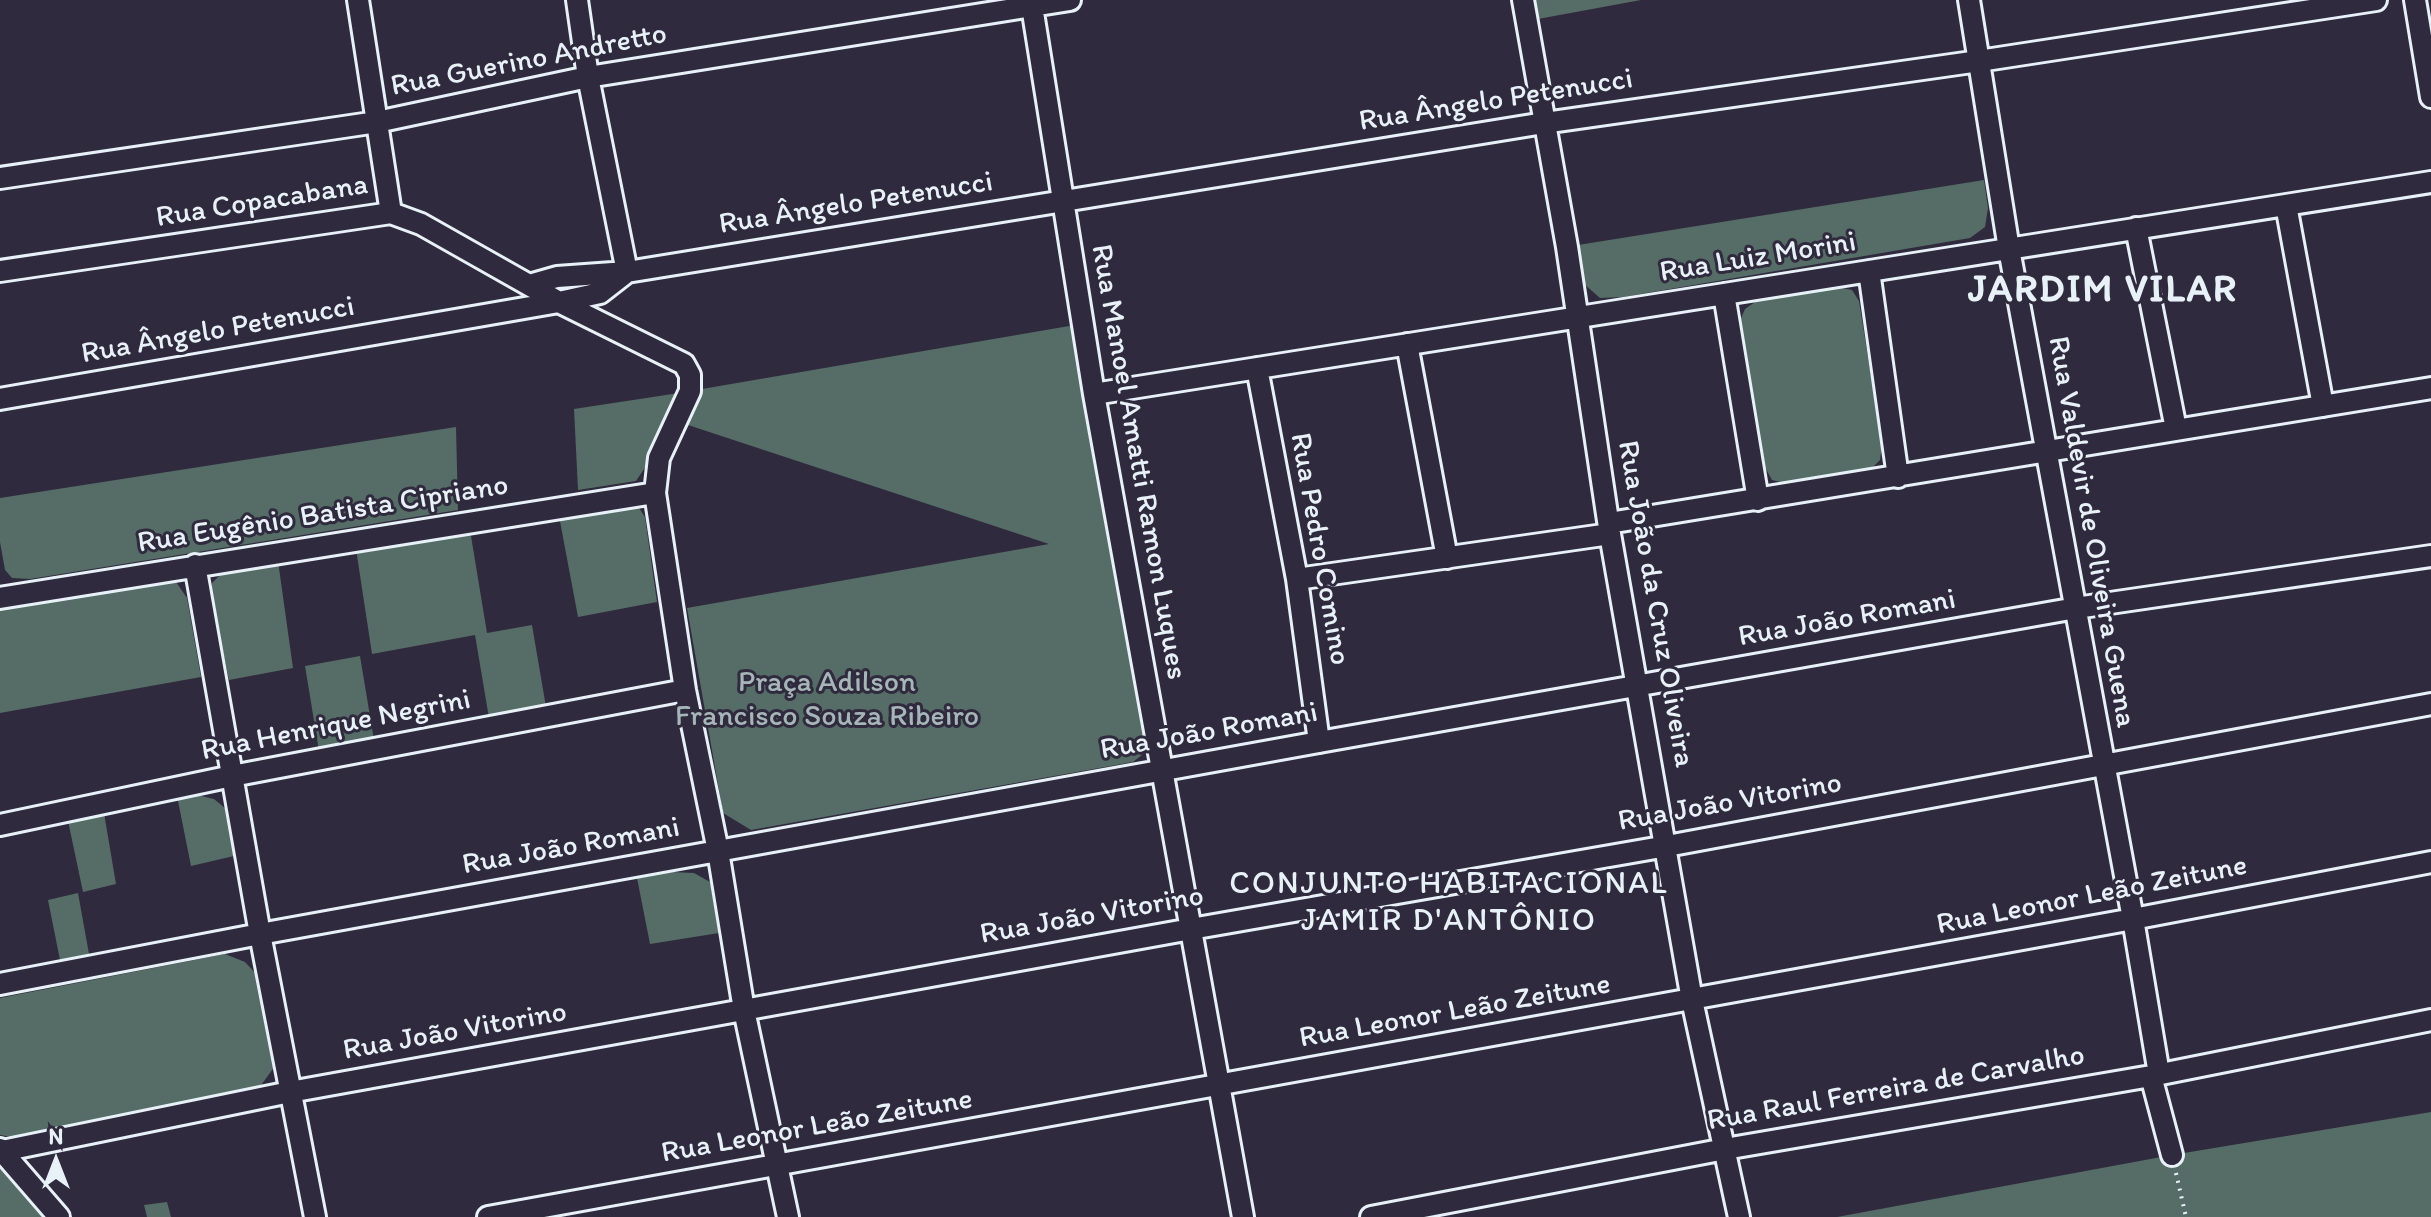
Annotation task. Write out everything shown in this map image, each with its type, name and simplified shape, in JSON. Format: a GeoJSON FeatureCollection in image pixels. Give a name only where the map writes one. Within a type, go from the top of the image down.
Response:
{"type":"FeatureCollection","features":[{"type":"Feature","properties":{"kind":"street"},"geometry":{"type":"LineString","coordinates":[[358,0],[391,213]]}},
{"type":"Feature","properties":{"kind":"street"},"geometry":{"type":"LineString","coordinates":[[577,0],[588,77],[627,272]]}},
{"type":"Feature","properties":{"kind":"street","name":"Rua Guerino Andretto"},"geometry":{"type":"LineString","coordinates":[[0,178],[377,122],[588,77],[1032,3],[1070,0]]}},
{"type":"Feature","properties":{"kind":"street","name":"Rua João da Cruz Oliveira"},"geometry":{"type":"LineString","coordinates":[[1523,0],[1578,317],[1609,529],[1692,1000],[1739,1217]]}},
{"type":"Feature","properties":{"kind":"street","name":"Rua Valdevir de Oliveira Guena"},"geometry":{"type":"LineString","coordinates":[[1969,0],[2009,249],[2133,919],[2155,1075],[2172,1155]]}},
{"type":"Feature","properties":{"kind":"street","name":"Rua Ângelo Petenucci"},"geometry":{"type":"LineString","coordinates":[[529,285],[557,277],[627,272],[1544,123],[2376,0]]}},
{"type":"Feature","properties":{"kind":"street"},"geometry":{"type":"LineString","coordinates":[[2415,0],[2431,97]]}},
{"type":"Feature","properties":{"kind":"street","name":"Rua Manoel Amatti Ramon Luques"},"geometry":{"type":"LineString","coordinates":[[1032,3],[1094,394],[1243,1217]]}},
{"type":"Feature","properties":{"kind":"street","name":"Rua Luiz Morini"},"geometry":{"type":"LineString","coordinates":[[1094,394],[2431,182]]}},
{"type":"Feature","properties":{"kind":"street"},"geometry":{"type":"LineString","coordinates":[[2286,205],[2323,406]]}},
{"type":"Feature","properties":{"kind":"street","name":"Rua Copacabana"},"geometry":{"type":"LineString","coordinates":[[0,271],[391,213],[421,224],[559,302],[684,364],[690,375],[690,391],[659,458],[655,493]]}},
{"type":"Feature","properties":{"kind":"street"},"geometry":{"type":"LineString","coordinates":[[2136,228],[2176,429]]}},
{"type":"Feature","properties":{"kind":"street"},"geometry":{"type":"LineString","coordinates":[[1869,271],[1898,477]]}},
{"type":"Feature","properties":{"kind":"street","name":"Rua Ângelo Petenucci"},"geometry":{"type":"LineString","coordinates":[[0,399],[559,302],[600,293],[627,272]]}},
{"type":"Feature","properties":{"kind":"street"},"geometry":{"type":"LineString","coordinates":[[1724,294],[1758,500]]}},
{"type":"Feature","properties":{"kind":"street"},"geometry":{"type":"LineString","coordinates":[[1407,344],[1447,558]]}},
{"type":"Feature","properties":{"kind":"street","name":"Rua Pedro Comino"},"geometry":{"type":"LineString","coordinates":[[1257,368],[1297,579],[1319,742]]}},
{"type":"Feature","properties":{"kind":"street"},"geometry":{"type":"LineString","coordinates":[[1297,579],[1447,558],[1758,500],[2431,388]]}},
{"type":"Feature","properties":{"kind":"street"},"geometry":{"type":"LineString","coordinates":[[655,493],[685,690],[718,851],[744,1010],[788,1217]]}},
{"type":"Feature","properties":{"kind":"street","name":"Rua Eugênio Batista Cipriano"},"geometry":{"type":"LineString","coordinates":[[0,598],[655,493]]}},
{"type":"Feature","properties":{"kind":"street","name":"Rua João Romani"},"geometry":{"type":"LineString","coordinates":[[0,984],[1319,742],[2076,608],[2431,556]]}},
{"type":"Feature","properties":{"kind":"street"},"geometry":{"type":"LineString","coordinates":[[195,565],[260,934],[315,1217]]}},
{"type":"Feature","properties":{"kind":"street","name":"Rua Henrique Negrini"},"geometry":{"type":"LineString","coordinates":[[0,825],[232,776],[685,690]]}},
{"type":"Feature","properties":{"kind":"street","name":"Rua João Vitorino"},"geometry":{"type":"LineString","coordinates":[[1,1150],[290,1092],[1667,846],[2431,704]]}},
{"type":"Feature","properties":{"kind":"street","name":"Rua Leonor Leão Zeitune"},"geometry":{"type":"LineString","coordinates":[[488,1217],[1692,1000],[2431,862]]}},
{"type":"Feature","properties":{"kind":"street","name":"Rua Raul Ferreira de Carvalho"},"geometry":{"type":"LineString","coordinates":[[1371,1217],[1725,1149],[2155,1075],[2431,1020]]}},
{"type":"Feature","properties":{"kind":"street"},"geometry":{"type":"LineString","coordinates":[[1,1150],[59,1217]]}},
{"type":"Feature","properties":{"kind":"path"},"geometry":{"type":"LineString","coordinates":[[2172,1155],[2186,1217]]}},
{"type":"Feature","properties":{"kind":"green space"},"geometry":{"type":"Polygon","coordinates":[[[1535,0],[1641,0],[1538,19],[1535,0]]]}},
{"type":"Feature","properties":{"kind":"green space"},"geometry":{"type":"Polygon","coordinates":[[[1984,180],[1988,208],[1985,227],[1970,238],[1623,297],[1600,298],[1584,284],[1578,245],[1984,180]]]}},
{"type":"Feature","properties":{"kind":"green space"},"geometry":{"type":"Polygon","coordinates":[[[1837,287],[1852,290],[1859,301],[1882,445],[1880,460],[1868,472],[1785,483],[1772,480],[1761,460],[1739,323],[1745,309],[1758,300],[1837,287]]]}},
{"type":"Feature","properties":{"kind":"green space","name":"Praça Adilson Francisco Souza Ribeiro"},"geometry":{"type":"Polygon","coordinates":[[[1075,325],[1145,745],[1142,755],[1133,762],[751,830],[723,813],[687,608],[1049,544],[685,424],[702,389],[1075,325]]]}},
{"type":"Feature","properties":{"kind":"green space"},"geometry":{"type":"Polygon","coordinates":[[[679,393],[636,481],[578,490],[574,409],[679,393]]]}},
{"type":"Feature","properties":{"kind":"green space"},"geometry":{"type":"Polygon","coordinates":[[[456,427],[458,510],[30,579],[12,578],[5,570],[0,542],[0,498],[456,427]]]}},
{"type":"Feature","properties":{"kind":"green space"},"geometry":{"type":"Polygon","coordinates":[[[628,505],[639,508],[645,517],[657,602],[578,617],[559,516],[628,505]]]}},
{"type":"Feature","properties":{"kind":"green space"},"geometry":{"type":"Polygon","coordinates":[[[470,530],[487,633],[532,625],[546,707],[489,718],[475,635],[372,654],[356,549],[470,530]]]}},
{"type":"Feature","properties":{"kind":"green space"},"geometry":{"type":"Polygon","coordinates":[[[278,561],[293,668],[229,680],[212,600],[212,583],[226,569],[278,561]]]}},
{"type":"Feature","properties":{"kind":"green space"},"geometry":{"type":"Polygon","coordinates":[[[174,579],[187,598],[201,677],[0,713],[0,607],[174,579]]]}},
{"type":"Feature","properties":{"kind":"green space"},"geometry":{"type":"Polygon","coordinates":[[[360,656],[374,740],[319,751],[305,666],[360,656]]]}},
{"type":"Feature","properties":{"kind":"green space"},"geometry":{"type":"Polygon","coordinates":[[[189,793],[214,799],[225,808],[234,856],[191,866],[177,796],[189,793]]]}},
{"type":"Feature","properties":{"kind":"green space"},"geometry":{"type":"Polygon","coordinates":[[[104,813],[116,884],[83,892],[68,821],[104,813]]]}},
{"type":"Feature","properties":{"kind":"green space"},"geometry":{"type":"Polygon","coordinates":[[[671,872],[694,873],[710,882],[719,933],[650,944],[637,878],[671,872]]]}},
{"type":"Feature","properties":{"kind":"green space"},"geometry":{"type":"Polygon","coordinates":[[[78,893],[89,954],[60,960],[48,900],[78,893]]]}},
{"type":"Feature","properties":{"kind":"green space"},"geometry":{"type":"Polygon","coordinates":[[[225,954],[245,962],[258,976],[275,1066],[259,1088],[17,1138],[0,1135],[0,998],[225,954]]]}},
{"type":"Feature","properties":{"kind":"green space"},"geometry":{"type":"Polygon","coordinates":[[[2431,1112],[2431,1217],[1837,1217],[2172,1155],[2431,1112]]]}},
{"type":"Feature","properties":{"kind":"green space"},"geometry":{"type":"Polygon","coordinates":[[[0,1164],[45,1217],[0,1217],[0,1164]]]}},
{"type":"Feature","properties":{"kind":"green space"},"geometry":{"type":"Polygon","coordinates":[[[167,1202],[171,1217],[147,1217],[144,1205],[167,1202]]]}},
{"type":"Feature","properties":{"kind":"district","name":"JARDIM VILAR"},"geometry":{"type":"Point","coordinates":[2103,291]}},
{"type":"Feature","properties":{"kind":"district","name":"CONJUNTO HABITACIONAL JAMIR D'ANTÔNIO"},"geometry":{"type":"Point","coordinates":[1449,904]}}]}
